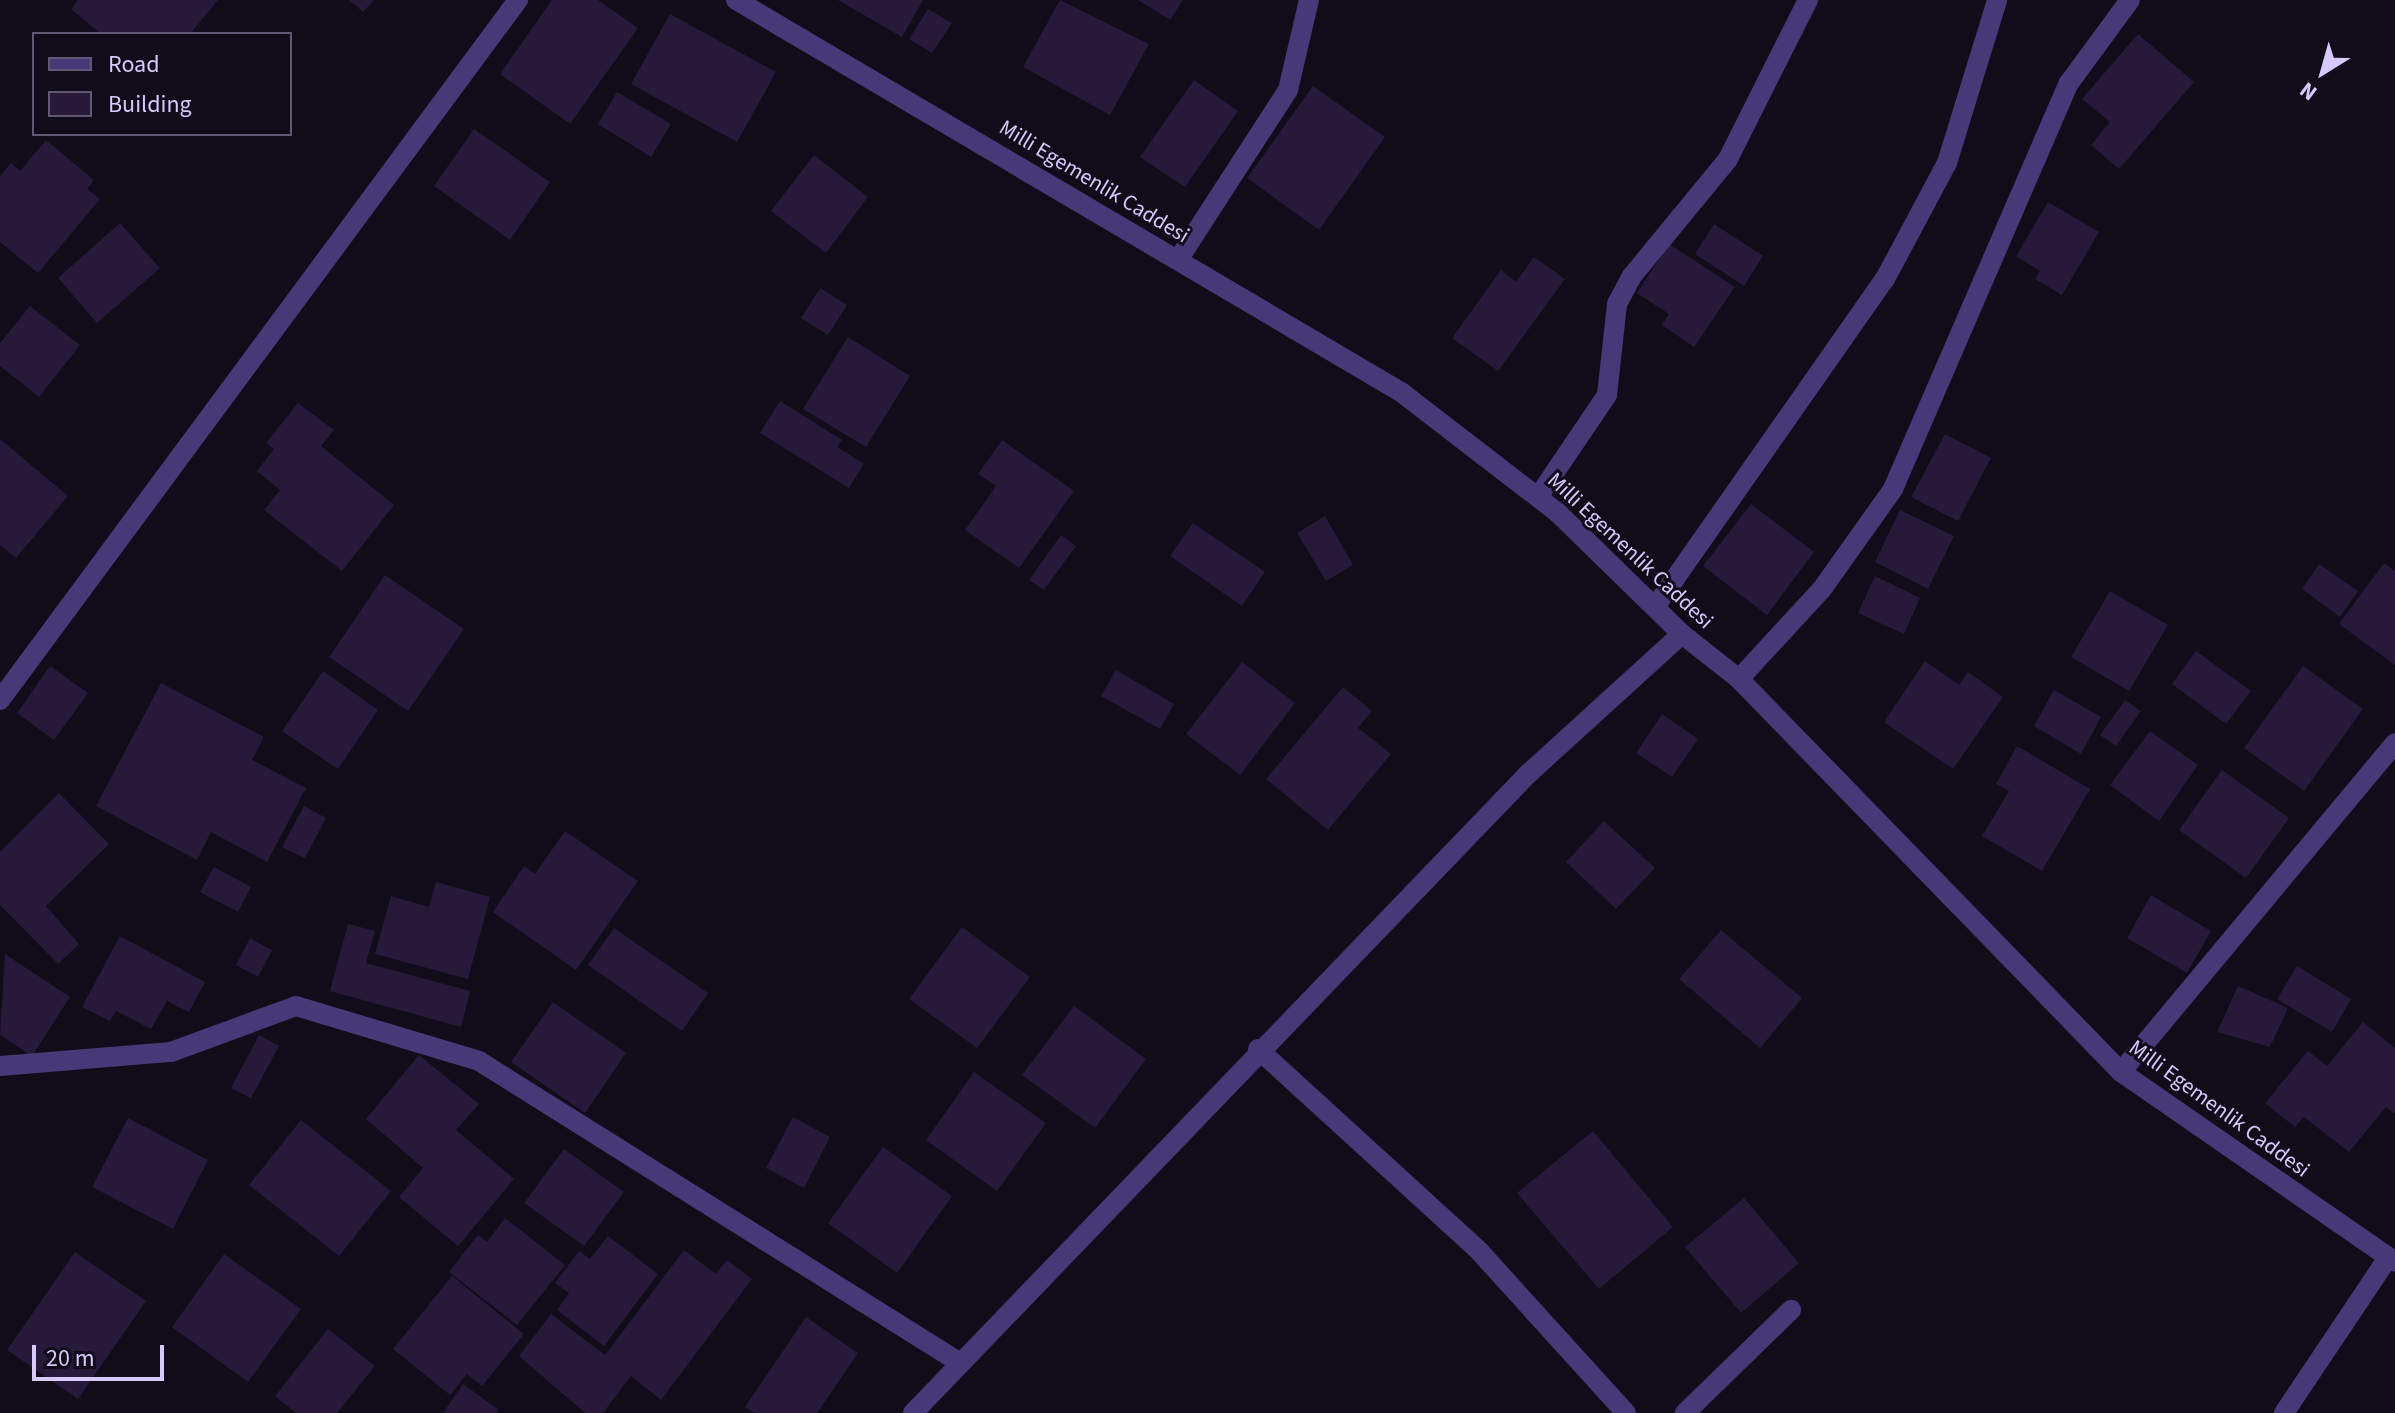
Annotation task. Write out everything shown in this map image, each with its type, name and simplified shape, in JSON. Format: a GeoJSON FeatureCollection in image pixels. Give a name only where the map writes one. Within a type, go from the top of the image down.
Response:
{"type":"FeatureCollection","features":[{"type":"Feature","properties":{"kind":"street"},"geometry":{"type":"LineString","coordinates":[[0,700],[518,0]]}},
{"type":"Feature","properties":{"kind":"street","name":"Milli Egemenlik Caddesi"},"geometry":{"type":"LineString","coordinates":[[736,0],[1401,392],[1538,497],[1682,634],[1739,679],[2121,1072],[2391,1261]]}},
{"type":"Feature","properties":{"kind":"street"},"geometry":{"type":"LineString","coordinates":[[1178,260],[1288,90],[1309,0]]}},
{"type":"Feature","properties":{"kind":"street"},"geometry":{"type":"LineString","coordinates":[[1538,497],[1607,395],[1617,304],[1632,276],[1728,159],[1808,0]]}},
{"type":"Feature","properties":{"kind":"street"},"geometry":{"type":"LineString","coordinates":[[1655,607],[1885,279],[1947,163],[1997,0]]}},
{"type":"Feature","properties":{"kind":"street"},"geometry":{"type":"LineString","coordinates":[[1739,679],[1822,589],[1893,489],[2069,83],[2130,0]]}},
{"type":"Feature","properties":{"kind":"street"},"geometry":{"type":"LineString","coordinates":[[913,1413],[957,1361],[1528,774],[1682,634]]}},
{"type":"Feature","properties":{"kind":"street"},"geometry":{"type":"LineString","coordinates":[[2121,1072],[2395,743]]}},
{"type":"Feature","properties":{"kind":"street"},"geometry":{"type":"LineString","coordinates":[[0,1066],[171,1052],[296,1006],[479,1061],[957,1361]]}},
{"type":"Feature","properties":{"kind":"street"},"geometry":{"type":"LineString","coordinates":[[1258,1049],[1480,1252],[1626,1413]]}},
{"type":"Feature","properties":{"kind":"street"},"geometry":{"type":"LineString","coordinates":[[2284,1413],[2391,1261]]}},
{"type":"Feature","properties":{"kind":"street"},"geometry":{"type":"LineString","coordinates":[[1685,1413],[1791,1310]]}},
{"type":"Feature","properties":{"kind":"building"},"geometry":{"type":"Polygon","coordinates":[[[78,0],[218,0],[192,32],[99,32],[71,9],[78,0]]]}},
{"type":"Feature","properties":{"kind":"building"},"geometry":{"type":"Polygon","coordinates":[[[349,0],[374,0],[363,12],[349,0]]]}},
{"type":"Feature","properties":{"kind":"building"},"geometry":{"type":"Polygon","coordinates":[[[552,0],[598,0],[638,28],[570,124],[500,74],[552,0]]]}},
{"type":"Feature","properties":{"kind":"building"},"geometry":{"type":"Polygon","coordinates":[[[838,0],[923,0],[902,37],[838,0]]]}},
{"type":"Feature","properties":{"kind":"building"},"geometry":{"type":"Polygon","coordinates":[[[1060,0],[1149,44],[1110,115],[1023,67],[1060,0]]]}},
{"type":"Feature","properties":{"kind":"building"},"geometry":{"type":"Polygon","coordinates":[[[1138,0],[1183,0],[1170,20],[1138,0]]]}},
{"type":"Feature","properties":{"kind":"building"},"geometry":{"type":"Polygon","coordinates":[[[928,9],[952,23],[932,53],[909,39],[928,9]]]}},
{"type":"Feature","properties":{"kind":"building"},"geometry":{"type":"Polygon","coordinates":[[[670,14],[776,72],[737,142],[631,84],[670,14]]]}},
{"type":"Feature","properties":{"kind":"building"},"geometry":{"type":"Polygon","coordinates":[[[2138,34],[2194,82],[2119,169],[2091,145],[2110,122],[2082,99],[2138,34]]]}},
{"type":"Feature","properties":{"kind":"building"},"geometry":{"type":"Polygon","coordinates":[[[1194,80],[1238,111],[1185,187],[1140,157],[1194,80]]]}},
{"type":"Feature","properties":{"kind":"building"},"geometry":{"type":"Polygon","coordinates":[[[1313,86],[1385,137],[1319,230],[1247,178],[1313,86]]]}},
{"type":"Feature","properties":{"kind":"building"},"geometry":{"type":"Polygon","coordinates":[[[617,92],[671,124],[651,157],[598,124],[617,92]]]}},
{"type":"Feature","properties":{"kind":"building"},"geometry":{"type":"Polygon","coordinates":[[[474,129],[550,182],[510,240],[434,186],[474,129]]]}},
{"type":"Feature","properties":{"kind":"building"},"geometry":{"type":"Polygon","coordinates":[[[46,140],[94,180],[87,189],[100,199],[38,273],[0,242],[0,176],[11,163],[20,171],[46,140]]]}},
{"type":"Feature","properties":{"kind":"building"},"geometry":{"type":"Polygon","coordinates":[[[814,155],[868,197],[826,253],[771,211],[814,155]]]}},
{"type":"Feature","properties":{"kind":"building"},"geometry":{"type":"Polygon","coordinates":[[[2048,202],[2099,232],[2062,295],[2035,279],[2040,271],[2016,256],[2048,202]]]}},
{"type":"Feature","properties":{"kind":"building"},"geometry":{"type":"Polygon","coordinates":[[[120,223],[160,268],[97,323],[58,278],[120,223]]]}},
{"type":"Feature","properties":{"kind":"building"},"geometry":{"type":"Polygon","coordinates":[[[1714,224],[1763,256],[1744,286],[1695,254],[1714,224]]]}},
{"type":"Feature","properties":{"kind":"building"},"geometry":{"type":"Polygon","coordinates":[[[1669,244],[1735,287],[1694,347],[1662,325],[1669,314],[1637,293],[1669,244]]]}},
{"type":"Feature","properties":{"kind":"building"},"geometry":{"type":"Polygon","coordinates":[[[1534,257],[1565,279],[1498,371],[1452,338],[1501,270],[1516,282],[1534,257]]]}},
{"type":"Feature","properties":{"kind":"building"},"geometry":{"type":"Polygon","coordinates":[[[820,288],[847,305],[828,335],[801,318],[820,288]]]}},
{"type":"Feature","properties":{"kind":"building"},"geometry":{"type":"Polygon","coordinates":[[[30,306],[80,345],[39,397],[0,366],[0,343],[30,306]]]}},
{"type":"Feature","properties":{"kind":"building"},"geometry":{"type":"Polygon","coordinates":[[[848,337],[910,376],[866,447],[803,409],[848,337]]]}},
{"type":"Feature","properties":{"kind":"building"},"geometry":{"type":"Polygon","coordinates":[[[780,401],[842,440],[837,447],[864,464],[849,488],[760,433],[780,401]]]}},
{"type":"Feature","properties":{"kind":"building"},"geometry":{"type":"Polygon","coordinates":[[[298,403],[334,430],[321,446],[394,505],[342,571],[264,510],[280,490],[257,471],[274,449],[266,443],[298,403]]]}},
{"type":"Feature","properties":{"kind":"building"},"geometry":{"type":"Polygon","coordinates":[[[1945,434],[1991,458],[1958,521],[1911,497],[1945,434]]]}},
{"type":"Feature","properties":{"kind":"building"},"geometry":{"type":"Polygon","coordinates":[[[0,439],[68,496],[16,558],[0,545],[0,439]]]}},
{"type":"Feature","properties":{"kind":"building"},"geometry":{"type":"Polygon","coordinates":[[[1002,440],[1074,491],[1019,568],[965,530],[996,486],[978,474],[1002,440]]]}},
{"type":"Feature","properties":{"kind":"building"},"geometry":{"type":"Polygon","coordinates":[[[1751,504],[1814,552],[1767,615],[1703,566],[1751,504]]]}},
{"type":"Feature","properties":{"kind":"building"},"geometry":{"type":"Polygon","coordinates":[[[1900,510],[1954,536],[1928,589],[1875,562],[1900,510]]]}},
{"type":"Feature","properties":{"kind":"building"},"geometry":{"type":"Polygon","coordinates":[[[1325,516],[1353,565],[1326,581],[1297,533],[1325,516]]]}},
{"type":"Feature","properties":{"kind":"building"},"geometry":{"type":"Polygon","coordinates":[[[1193,523],[1265,572],[1242,606],[1170,556],[1193,523]]]}},
{"type":"Feature","properties":{"kind":"building"},"geometry":{"type":"Polygon","coordinates":[[[1061,535],[1076,546],[1044,590],[1029,580],[1061,535]]]}},
{"type":"Feature","properties":{"kind":"building"},"geometry":{"type":"Polygon","coordinates":[[[2384,563],[2395,571],[2395,665],[2339,624],[2384,563]]]}},
{"type":"Feature","properties":{"kind":"building"},"geometry":{"type":"Polygon","coordinates":[[[2319,564],[2358,591],[2340,617],[2302,589],[2319,564]]]}},
{"type":"Feature","properties":{"kind":"building"},"geometry":{"type":"Polygon","coordinates":[[[385,575],[464,629],[408,711],[329,657],[385,575]]]}},
{"type":"Feature","properties":{"kind":"building"},"geometry":{"type":"Polygon","coordinates":[[[1875,576],[1920,598],[1904,634],[1858,613],[1875,576]]]}},
{"type":"Feature","properties":{"kind":"building"},"geometry":{"type":"Polygon","coordinates":[[[2110,591],[2168,625],[2129,691],[2071,657],[2110,591]]]}},
{"type":"Feature","properties":{"kind":"building"},"geometry":{"type":"Polygon","coordinates":[[[2196,651],[2251,691],[2226,724],[2172,684],[2196,651]]]}},
{"type":"Feature","properties":{"kind":"building"},"geometry":{"type":"Polygon","coordinates":[[[1925,661],[1959,685],[1968,672],[2003,697],[1953,769],[1884,722],[1925,661]]]}},
{"type":"Feature","properties":{"kind":"building"},"geometry":{"type":"Polygon","coordinates":[[[1242,662],[1295,703],[1240,775],[1186,734],[1242,662]]]}},
{"type":"Feature","properties":{"kind":"building"},"geometry":{"type":"Polygon","coordinates":[[[50,666],[88,693],[54,740],[17,713],[50,666]]]}},
{"type":"Feature","properties":{"kind":"building"},"geometry":{"type":"Polygon","coordinates":[[[2303,666],[2363,709],[2304,791],[2244,748],[2303,666]]]}},
{"type":"Feature","properties":{"kind":"building"},"geometry":{"type":"Polygon","coordinates":[[[1116,670],[1174,704],[1160,729],[1101,696],[1116,670]]]}},
{"type":"Feature","properties":{"kind":"building"},"geometry":{"type":"Polygon","coordinates":[[[323,671],[378,710],[338,769],[282,731],[323,671]]]}},
{"type":"Feature","properties":{"kind":"building"},"geometry":{"type":"Polygon","coordinates":[[[161,683],[264,737],[252,760],[306,788],[267,862],[211,832],[197,860],[96,806],[161,683]]]}},
{"type":"Feature","properties":{"kind":"building"},"geometry":{"type":"Polygon","coordinates":[[[1343,687],[1372,711],[1358,728],[1391,754],[1328,830],[1266,779],[1343,687]]]}},
{"type":"Feature","properties":{"kind":"building"},"geometry":{"type":"Polygon","coordinates":[[[2054,690],[2101,717],[2081,754],[2034,726],[2054,690]]]}},
{"type":"Feature","properties":{"kind":"building"},"geometry":{"type":"Polygon","coordinates":[[[2125,700],[2141,711],[2116,746],[2100,735],[2125,700]]]}},
{"type":"Feature","properties":{"kind":"building"},"geometry":{"type":"Polygon","coordinates":[[[1662,714],[1698,739],[1672,777],[1636,753],[1662,714]]]}},
{"type":"Feature","properties":{"kind":"building"},"geometry":{"type":"Polygon","coordinates":[[[2150,731],[2198,765],[2159,821],[2110,785],[2150,731]]]}},
{"type":"Feature","properties":{"kind":"building"},"geometry":{"type":"Polygon","coordinates":[[[2017,746],[2090,789],[2042,871],[1982,836],[2009,791],[1996,784],[2017,746]]]}},
{"type":"Feature","properties":{"kind":"building"},"geometry":{"type":"Polygon","coordinates":[[[2222,770],[2289,818],[2246,878],[2179,830],[2222,770]]]}},
{"type":"Feature","properties":{"kind":"building"},"geometry":{"type":"Polygon","coordinates":[[[59,793],[109,844],[46,906],[79,944],[58,964],[0,905],[0,852],[59,793]]]}},
{"type":"Feature","properties":{"kind":"building"},"geometry":{"type":"Polygon","coordinates":[[[304,806],[326,818],[305,858],[282,847],[304,806]]]}},
{"type":"Feature","properties":{"kind":"building"},"geometry":{"type":"Polygon","coordinates":[[[1604,821],[1655,868],[1616,909],[1566,862],[1604,821]]]}},
{"type":"Feature","properties":{"kind":"building"},"geometry":{"type":"Polygon","coordinates":[[[565,831],[638,881],[576,970],[493,912],[524,866],[535,874],[565,831]]]}},
{"type":"Feature","properties":{"kind":"building"},"geometry":{"type":"Polygon","coordinates":[[[214,867],[251,887],[238,912],[200,892],[214,867]]]}},
{"type":"Feature","properties":{"kind":"building"},"geometry":{"type":"Polygon","coordinates":[[[436,882],[490,897],[468,979],[375,954],[391,896],[429,907],[436,882]]]}},
{"type":"Feature","properties":{"kind":"building"},"geometry":{"type":"Polygon","coordinates":[[[2151,895],[2211,931],[2187,973],[2127,938],[2151,895]]]}},
{"type":"Feature","properties":{"kind":"building"},"geometry":{"type":"Polygon","coordinates":[[[348,924],[375,931],[366,963],[470,991],[461,1027],[330,991],[348,924]]]}},
{"type":"Feature","properties":{"kind":"building"},"geometry":{"type":"Polygon","coordinates":[[[962,927],[1030,977],[977,1048],[909,999],[962,927]]]}},
{"type":"Feature","properties":{"kind":"building"},"geometry":{"type":"Polygon","coordinates":[[[614,928],[708,993],[682,1031],[588,965],[614,928]]]}},
{"type":"Feature","properties":{"kind":"building"},"geometry":{"type":"Polygon","coordinates":[[[1721,930],[1802,998],[1760,1048],[1679,979],[1721,930]]]}},
{"type":"Feature","properties":{"kind":"building"},"geometry":{"type":"Polygon","coordinates":[[[120,936],[205,982],[189,1012],[167,1001],[151,1029],[116,1011],[110,1021],[82,1007],[120,936]]]}},
{"type":"Feature","properties":{"kind":"building"},"geometry":{"type":"Polygon","coordinates":[[[250,938],[272,950],[258,977],[236,965],[250,938]]]}},
{"type":"Feature","properties":{"kind":"building"},"geometry":{"type":"Polygon","coordinates":[[[5,954],[70,997],[32,1056],[0,1035],[5,954]]]}},
{"type":"Feature","properties":{"kind":"building"},"geometry":{"type":"Polygon","coordinates":[[[2297,966],[2351,999],[2332,1032],[2277,999],[2297,966]]]}},
{"type":"Feature","properties":{"kind":"building"},"geometry":{"type":"Polygon","coordinates":[[[2238,986],[2288,1008],[2270,1047],[2217,1032],[2238,986]]]}},
{"type":"Feature","properties":{"kind":"building"},"geometry":{"type":"Polygon","coordinates":[[[553,1002],[626,1053],[585,1113],[511,1062],[553,1002]]]}},
{"type":"Feature","properties":{"kind":"building"},"geometry":{"type":"Polygon","coordinates":[[[1074,1006],[1146,1059],[1095,1128],[1022,1075],[1074,1006]]]}},
{"type":"Feature","properties":{"kind":"building"},"geometry":{"type":"Polygon","coordinates":[[[2363,1022],[2395,1048],[2395,1114],[2386,1107],[2349,1152],[2304,1117],[2295,1127],[2265,1103],[2308,1051],[2327,1066],[2363,1022]]]}},
{"type":"Feature","properties":{"kind":"building"},"geometry":{"type":"Polygon","coordinates":[[[259,1035],[279,1046],[251,1098],[231,1088],[259,1035]]]}},
{"type":"Feature","properties":{"kind":"building"},"geometry":{"type":"Polygon","coordinates":[[[419,1055],[479,1104],[456,1130],[514,1179],[458,1246],[399,1197],[423,1168],[366,1119],[419,1055]]]}},
{"type":"Feature","properties":{"kind":"building"},"geometry":{"type":"Polygon","coordinates":[[[974,1072],[1046,1123],[997,1191],[926,1140],[974,1072]]]}},
{"type":"Feature","properties":{"kind":"building"},"geometry":{"type":"Polygon","coordinates":[[[793,1117],[830,1137],[804,1188],[766,1168],[793,1117]]]}},
{"type":"Feature","properties":{"kind":"building"},"geometry":{"type":"Polygon","coordinates":[[[128,1118],[208,1160],[173,1229],[92,1187],[128,1118]]]}},
{"type":"Feature","properties":{"kind":"building"},"geometry":{"type":"Polygon","coordinates":[[[301,1120],[391,1191],[339,1256],[249,1185],[301,1120]]]}},
{"type":"Feature","properties":{"kind":"building"},"geometry":{"type":"Polygon","coordinates":[[[1593,1131],[1673,1227],[1599,1289],[1517,1193],[1593,1131]]]}},
{"type":"Feature","properties":{"kind":"building"},"geometry":{"type":"Polygon","coordinates":[[[883,1147],[952,1196],[897,1273],[828,1223],[883,1147]]]}},
{"type":"Feature","properties":{"kind":"building"},"geometry":{"type":"Polygon","coordinates":[[[564,1149],[624,1192],[584,1246],[524,1203],[564,1149]]]}},
{"type":"Feature","properties":{"kind":"building"},"geometry":{"type":"Polygon","coordinates":[[[1744,1198],[1799,1263],[1741,1313],[1685,1247],[1744,1198]]]}},
{"type":"Feature","properties":{"kind":"building"},"geometry":{"type":"Polygon","coordinates":[[[505,1218],[565,1265],[517,1325],[449,1272],[478,1235],[487,1242],[505,1218]]]}},
{"type":"Feature","properties":{"kind":"building"},"geometry":{"type":"Polygon","coordinates":[[[608,1236],[658,1274],[604,1346],[557,1310],[569,1293],[555,1283],[579,1251],[590,1259],[608,1236]]]}},
{"type":"Feature","properties":{"kind":"building"},"geometry":{"type":"Polygon","coordinates":[[[684,1250],[716,1274],[727,1260],[752,1279],[661,1400],[631,1376],[603,1413],[585,1413],[519,1356],[551,1314],[605,1355],[684,1250]]]}},
{"type":"Feature","properties":{"kind":"building"},"geometry":{"type":"Polygon","coordinates":[[[75,1252],[146,1301],[78,1399],[7,1350],[75,1252]]]}},
{"type":"Feature","properties":{"kind":"building"},"geometry":{"type":"Polygon","coordinates":[[[224,1254],[301,1309],[248,1382],[172,1327],[224,1254]]]}},
{"type":"Feature","properties":{"kind":"building"},"geometry":{"type":"Polygon","coordinates":[[[452,1276],[524,1334],[482,1386],[467,1374],[450,1395],[393,1349],[452,1276]]]}},
{"type":"Feature","properties":{"kind":"building"},"geometry":{"type":"Polygon","coordinates":[[[806,1317],[858,1353],[817,1413],[755,1413],[745,1407],[806,1317]]]}},
{"type":"Feature","properties":{"kind":"building"},"geometry":{"type":"Polygon","coordinates":[[[328,1329],[375,1366],[337,1413],[296,1413],[275,1396],[328,1329]]]}},
{"type":"Feature","properties":{"kind":"building"},"geometry":{"type":"Polygon","coordinates":[[[463,1384],[499,1410],[497,1413],[443,1413],[463,1384]]]}}]}
